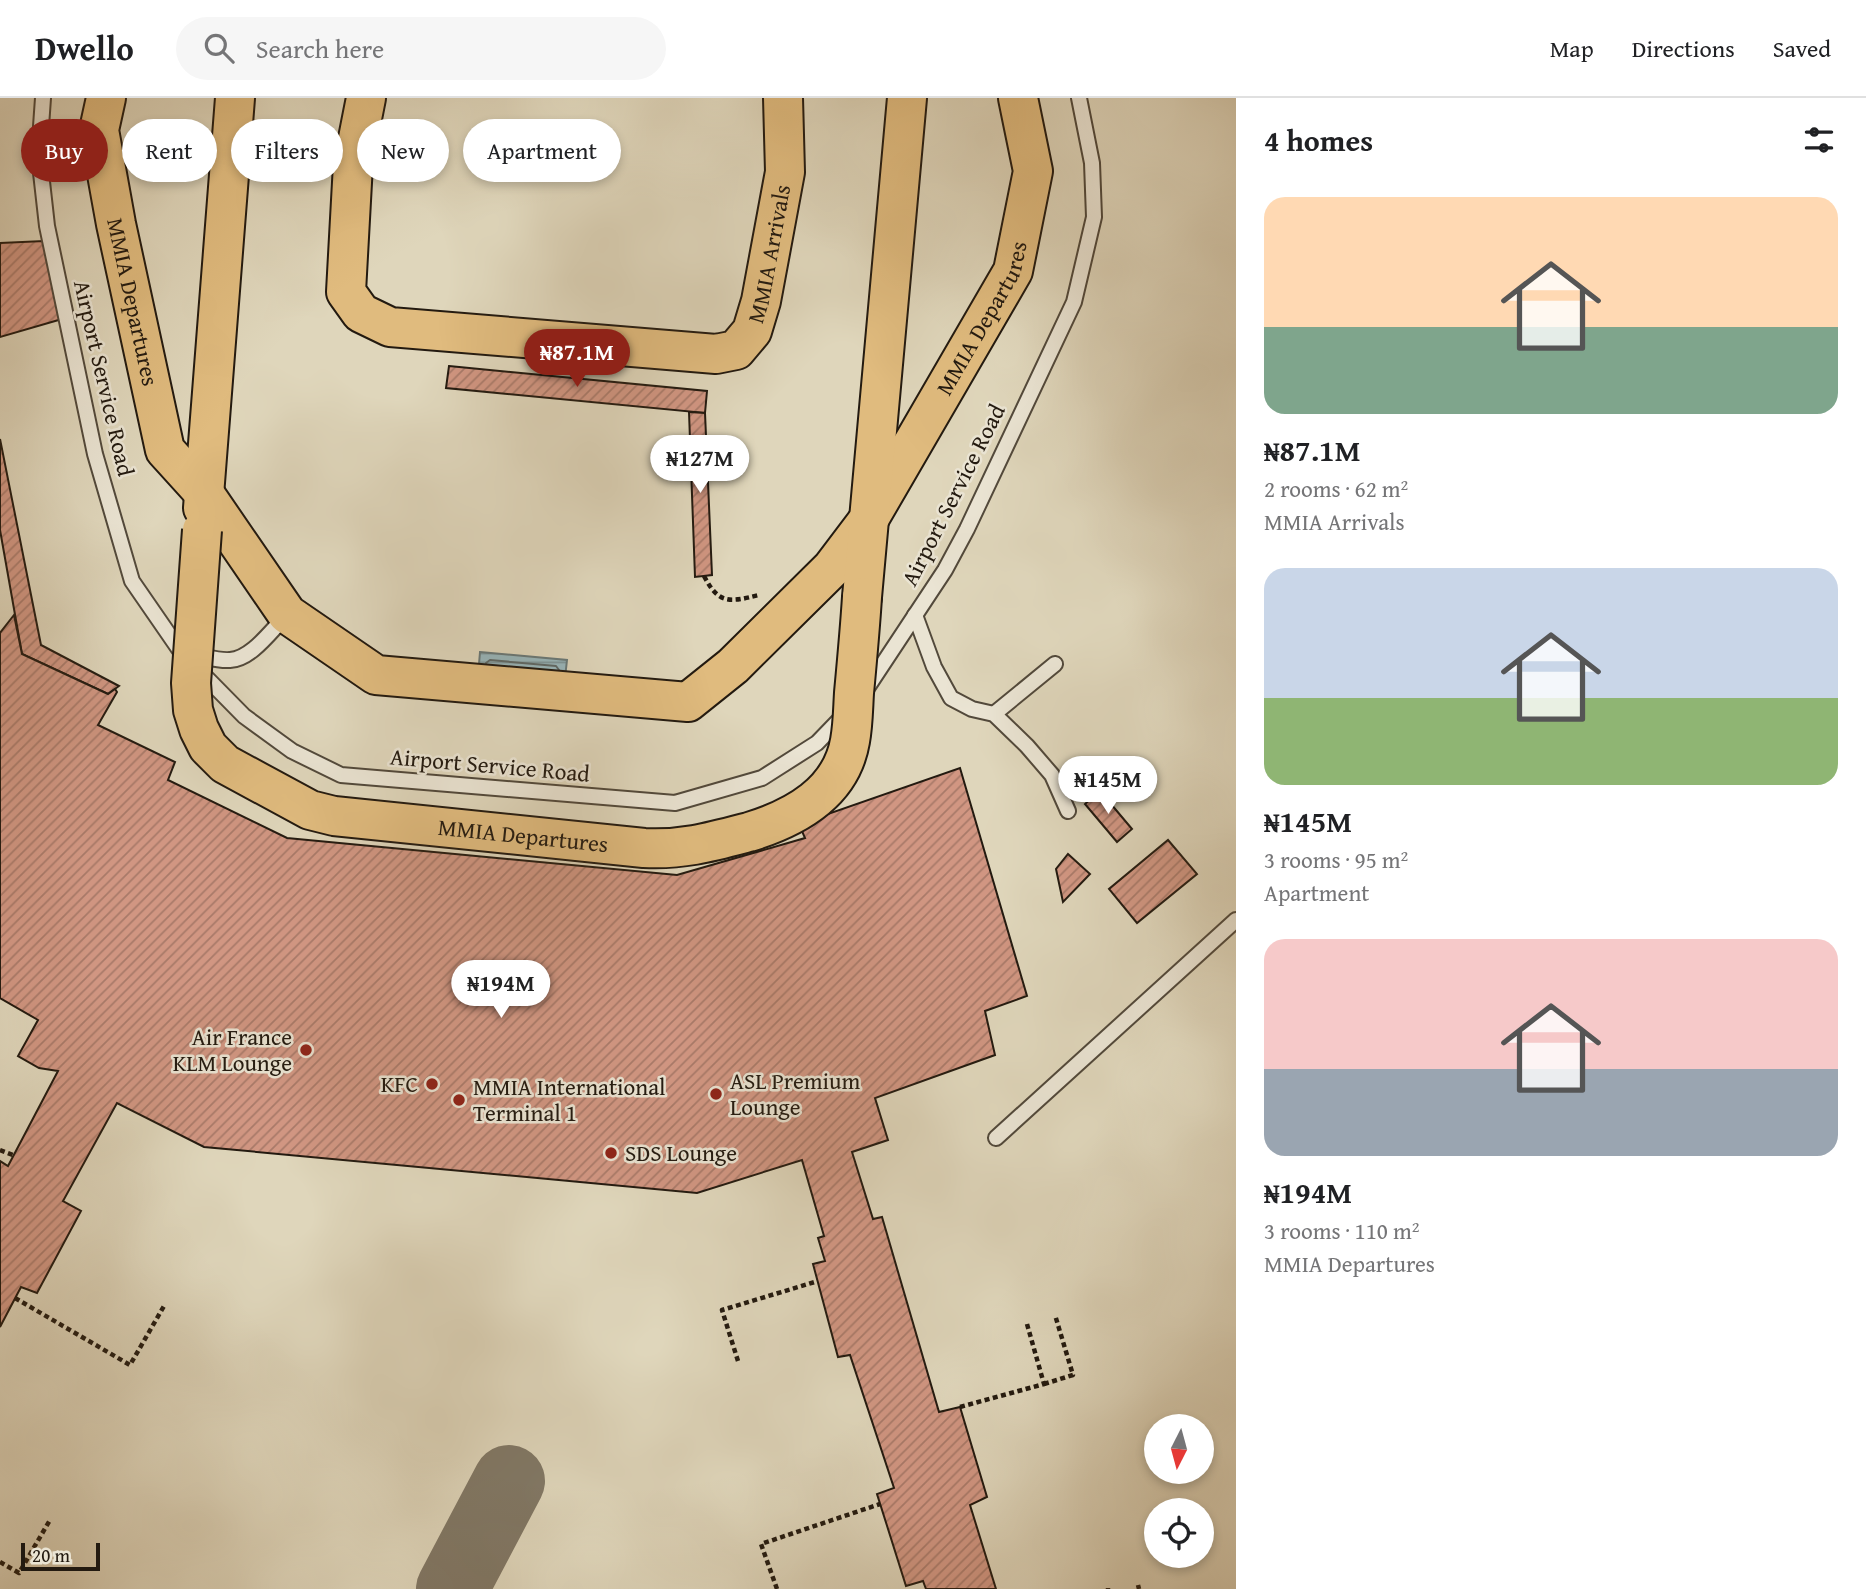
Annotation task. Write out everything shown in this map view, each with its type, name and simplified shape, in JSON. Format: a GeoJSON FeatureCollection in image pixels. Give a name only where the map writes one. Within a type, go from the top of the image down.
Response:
{"type":"FeatureCollection","features":[{"type":"Feature","properties":{"kind":"main road","name":"MMIA Departures"},"geometry":{"type":"LineString","coordinates":[[106,98],[99,130],[116,223],[165,450],[204,493],[288,614],[376,675],[688,702],[733,666],[832,568],[869,519],[1013,271],[1033,171],[1018,98]]}},
{"type":"Feature","properties":{"kind":"main road","name":"MMIA Departures"},"geometry":{"type":"LineString","coordinates":[[235,98],[191,683],[192,710],[208,747],[225,764],[310,810],[334,816],[671,850],[698,846],[770,825],[799,812],[823,794],[840,771],[850,741],[907,98]]}},
{"type":"Feature","properties":{"kind":"main road","name":"MMIA Arrivals"},"geometry":{"type":"LineString","coordinates":[[366,98],[353,164],[346,292],[361,313],[390,327],[716,354],[736,350],[752,331],[761,301],[785,172],[783,98]]}},
{"type":"Feature","properties":{"kind":"lane","name":"Airport Service Road"},"geometry":{"type":"LineString","coordinates":[[43,98],[39,155],[47,226],[95,454],[132,581],[181,652],[244,716],[292,751],[341,775],[675,803],[762,778],[817,743],[863,695],[932,592],[967,529],[1074,302],[1094,217],[1092,163],[1079,98]]}},
{"type":"Feature","properties":{"kind":"lane"},"geometry":{"type":"LineString","coordinates":[[181,652],[226,661],[238,659],[249,652],[288,614]]}},
{"type":"Feature","properties":{"kind":"lane"},"geometry":{"type":"LineString","coordinates":[[915,615],[934,667],[951,698],[972,709],[994,714],[1052,775],[1068,811]]}},
{"type":"Feature","properties":{"kind":"lane"},"geometry":{"type":"LineString","coordinates":[[994,714],[1055,664]]}},
{"type":"Feature","properties":{"kind":"lane"},"geometry":{"type":"LineString","coordinates":[[996,1138],[1236,920]]}},
{"type":"Feature","properties":{"kind":"path"},"geometry":{"type":"LineString","coordinates":[[0,1150],[13,1156]]}},
{"type":"Feature","properties":{"kind":"path"},"geometry":{"type":"LineString","coordinates":[[738,1361],[722,1310],[818,1281]]}},
{"type":"Feature","properties":{"kind":"path"},"geometry":{"type":"LineString","coordinates":[[15,1298],[130,1365],[164,1306]]}},
{"type":"Feature","properties":{"kind":"path"},"geometry":{"type":"LineString","coordinates":[[960,1407],[1073,1375],[1055,1315]]}},
{"type":"Feature","properties":{"kind":"path"},"geometry":{"type":"LineString","coordinates":[[1027,1324],[1044,1384]]}},
{"type":"Feature","properties":{"kind":"path"},"geometry":{"type":"LineString","coordinates":[[776,1589],[761,1544],[880,1504]]}},
{"type":"Feature","properties":{"kind":"path"},"geometry":{"type":"LineString","coordinates":[[0,1562],[19,1573],[50,1520]]}},
{"type":"Feature","properties":{"kind":"water"},"geometry":{"type":"Polygon","coordinates":[[[480,652],[567,660],[563,696],[477,688],[480,652]]]}},
{"type":"Feature","properties":{"kind":"building"},"geometry":{"type":"Polygon","coordinates":[[[44,241],[62,319],[0,337],[0,243],[44,241]]]}},
{"type":"Feature","properties":{"kind":"building"},"geometry":{"type":"Polygon","coordinates":[[[449,366],[707,391],[705,413],[446,388],[449,366]]]}},
{"type":"Feature","properties":{"kind":"building"},"geometry":{"type":"Polygon","coordinates":[[[689,412],[705,413],[712,575],[695,577],[689,412]]]}},
{"type":"Feature","properties":{"kind":"building"},"geometry":{"type":"Polygon","coordinates":[[[0,439],[41,645],[119,686],[108,694],[22,654],[0,530],[0,439]]]}},
{"type":"Feature","properties":{"kind":"building","name":"MMIA International Terminal 1"},"geometry":{"type":"Polygon","coordinates":[[[14,615],[22,654],[108,694],[115,689],[117,692],[98,725],[175,762],[168,780],[287,838],[677,875],[805,838],[799,824],[960,768],[1027,996],[985,1011],[995,1055],[875,1098],[888,1140],[852,1152],[873,1219],[882,1217],[939,1412],[960,1407],[987,1497],[970,1505],[996,1589],[926,1589],[923,1581],[906,1586],[877,1494],[894,1488],[850,1355],[838,1357],[813,1264],[825,1261],[818,1238],[824,1236],[802,1160],[697,1193],[204,1147],[117,1103],[63,1201],[81,1211],[37,1293],[21,1287],[0,1327],[0,1161],[8,1166],[58,1071],[39,1068],[18,1056],[38,1020],[0,998],[0,633],[14,615]]]}},
{"type":"Feature","properties":{"kind":"building"},"geometry":{"type":"Polygon","coordinates":[[[1100,791],[1132,829],[1117,842],[1085,804],[1100,791]]]}},
{"type":"Feature","properties":{"kind":"building"},"geometry":{"type":"Polygon","coordinates":[[[1168,840],[1197,874],[1137,923],[1109,889],[1168,840]]]}},
{"type":"Feature","properties":{"kind":"building"},"geometry":{"type":"Polygon","coordinates":[[[1068,854],[1090,874],[1063,902],[1056,869],[1068,854]]]}},
{"type":"Feature","properties":{"kind":"taxiway"},"geometry":{"type":"LineString","coordinates":[[452,1589],[509,1481]]}},
{"type":"Feature","properties":{"kind":"place","name":"Air France KLM Lounge"},"geometry":{"type":"Point","coordinates":[306,1050]}},
{"type":"Feature","properties":{"kind":"place","name":"KFC"},"geometry":{"type":"Point","coordinates":[432,1084]}},
{"type":"Feature","properties":{"kind":"place","name":"ASL Premium Lounge"},"geometry":{"type":"Point","coordinates":[716,1094]}},
{"type":"Feature","properties":{"kind":"place","name":"MMIA International Terminal 1"},"geometry":{"type":"Point","coordinates":[459,1100]}},
{"type":"Feature","properties":{"kind":"place","name":"SDS Lounge"},"geometry":{"type":"Point","coordinates":[611,1153]}}]}
